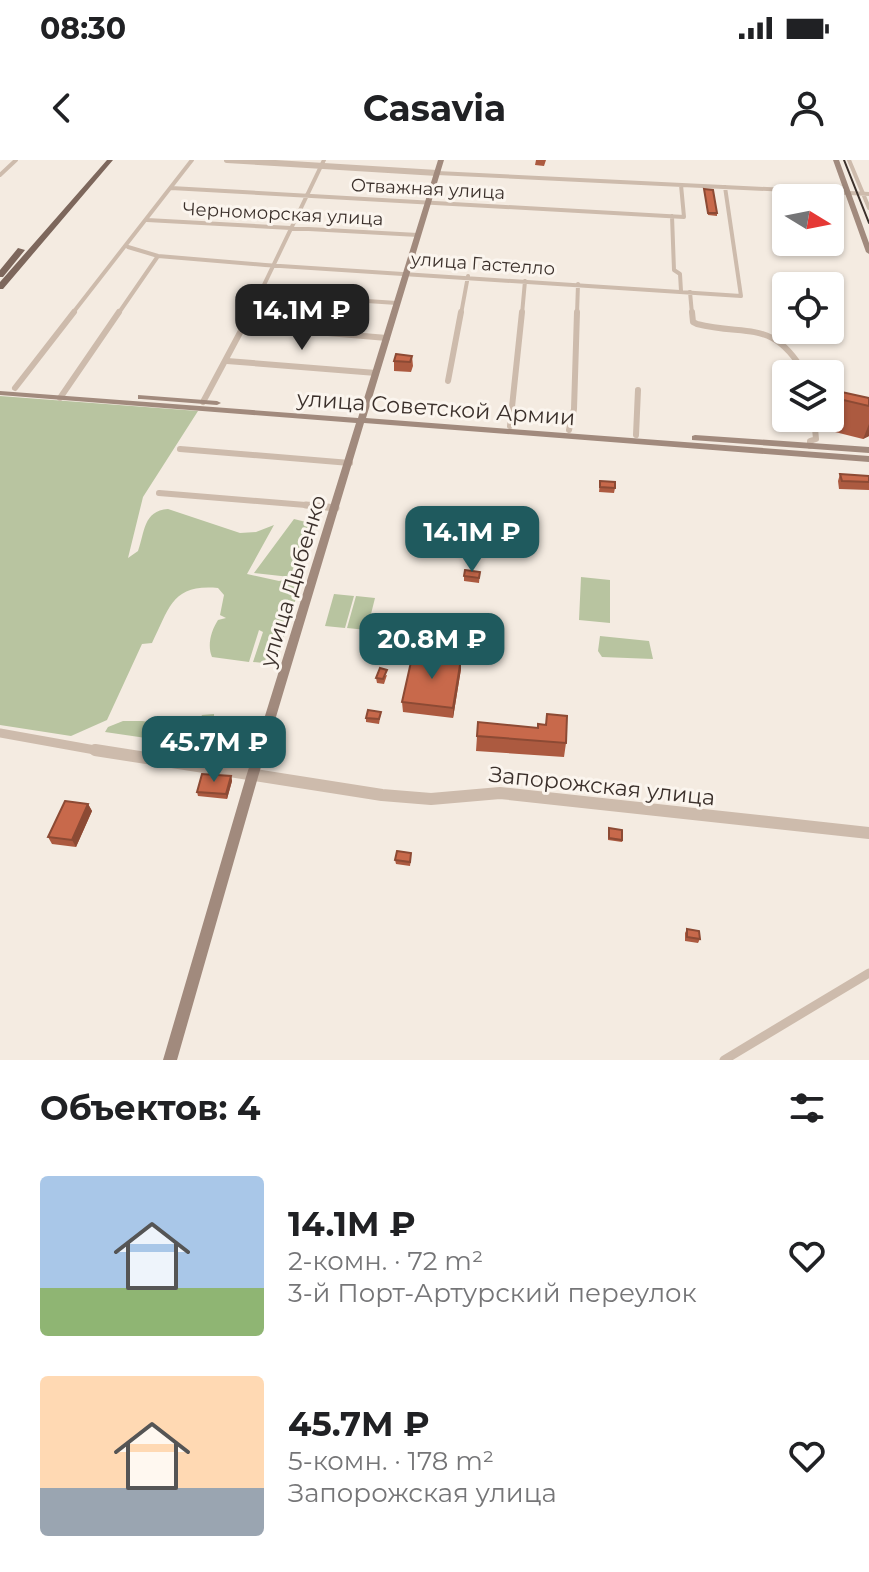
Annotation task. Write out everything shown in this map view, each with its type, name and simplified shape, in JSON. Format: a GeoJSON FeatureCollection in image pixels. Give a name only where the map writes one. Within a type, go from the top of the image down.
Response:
{"type":"FeatureCollection","features":[{"type":"Feature","properties":{"kind":"main road","name":"улица Дыбенко"},"geometry":{"type":"LineString","coordinates":[[170,1060],[252,777],[337,508],[441,160]]}},
{"type":"Feature","properties":{"kind":"main road"},"geometry":{"type":"LineString","coordinates":[[0,275],[105,161]]}},
{"type":"Feature","properties":{"kind":"main road"},"geometry":{"type":"LineString","coordinates":[[0,287],[105,161]]}},
{"type":"Feature","properties":{"kind":"main road"},"geometry":{"type":"LineString","coordinates":[[834,162],[869,252]]}},
{"type":"Feature","properties":{"kind":"main road","name":"улица Советской Армии"},"geometry":{"type":"LineString","coordinates":[[0,387],[62,395]]}},
{"type":"Feature","properties":{"kind":"main road","name":"улица Советской Армии"},"geometry":{"type":"LineString","coordinates":[[0,393],[637,438],[869,450]]}},
{"type":"Feature","properties":{"kind":"main road","name":"улица Советской Армии"},"geometry":{"type":"LineString","coordinates":[[363,417],[569,430],[637,438]]}},
{"type":"Feature","properties":{"kind":"main road","name":"улица Советской Армии"},"geometry":{"type":"LineString","coordinates":[[731,444],[869,459]]}},
{"type":"Feature","properties":{"kind":"street"},"geometry":{"type":"LineString","coordinates":[[0,175],[16,160]]}},
{"type":"Feature","properties":{"kind":"street"},"geometry":{"type":"LineString","coordinates":[[15,388],[112,262],[128,247],[192,160]]}},
{"type":"Feature","properties":{"kind":"street"},"geometry":{"type":"LineString","coordinates":[[227,160],[866,194]]}},
{"type":"Feature","properties":{"kind":"street"},"geometry":{"type":"LineString","coordinates":[[849,160],[866,194],[869,208]]}},
{"type":"Feature","properties":{"kind":"street"},"geometry":{"type":"LineString","coordinates":[[201,405],[245,326],[323,163]]}},
{"type":"Feature","properties":{"kind":"street","name":"Отважная улица"},"geometry":{"type":"LineString","coordinates":[[171,188],[684,217],[681,185]]}},
{"type":"Feature","properties":{"kind":"street","name":"улица Гастелло"},"geometry":{"type":"LineString","coordinates":[[128,247],[158,256],[274,266],[468,276],[741,296],[725,187]]}},
{"type":"Feature","properties":{"kind":"street"},"geometry":{"type":"LineString","coordinates":[[672,216],[674,270],[680,274],[681,291]]}},
{"type":"Feature","properties":{"kind":"street","name":"Черноморская улица"},"geometry":{"type":"LineString","coordinates":[[147,220],[418,235]]}},
{"type":"Feature","properties":{"kind":"street"},"geometry":{"type":"LineString","coordinates":[[62,395],[158,256]]}},
{"type":"Feature","properties":{"kind":"street"},"geometry":{"type":"LineString","coordinates":[[448,381],[468,276]]}},
{"type":"Feature","properties":{"kind":"street"},"geometry":{"type":"LineString","coordinates":[[510,426],[525,281]]}},
{"type":"Feature","properties":{"kind":"street"},"geometry":{"type":"LineString","coordinates":[[569,430],[574,409],[578,284]]}},
{"type":"Feature","properties":{"kind":"street"},"geometry":{"type":"LineString","coordinates":[[690,292],[693,322],[703,326],[759,328],[771,333],[798,360]]}},
{"type":"Feature","properties":{"kind":"street"},"geometry":{"type":"LineString","coordinates":[[261,294],[397,303]]}},
{"type":"Feature","properties":{"kind":"street"},"geometry":{"type":"LineString","coordinates":[[245,326],[387,338]]}},
{"type":"Feature","properties":{"kind":"street"},"geometry":{"type":"LineString","coordinates":[[227,361],[376,373]]}},
{"type":"Feature","properties":{"kind":"street"},"geometry":{"type":"LineString","coordinates":[[637,438],[638,390]]}},
{"type":"Feature","properties":{"kind":"street"},"geometry":{"type":"LineString","coordinates":[[810,446],[810,441],[816,439],[815,432]]}},
{"type":"Feature","properties":{"kind":"street"},"geometry":{"type":"LineString","coordinates":[[180,449],[350,463]]}},
{"type":"Feature","properties":{"kind":"street"},"geometry":{"type":"LineString","coordinates":[[159,493],[337,508]]}},
{"type":"Feature","properties":{"kind":"street","name":"Запорожская улица"},"geometry":{"type":"LineString","coordinates":[[0,733],[252,777],[382,795],[431,799],[500,793],[869,833]]}},
{"type":"Feature","properties":{"kind":"street"},"geometry":{"type":"LineString","coordinates":[[724,1060],[869,973]]}},
{"type":"Feature","properties":{"kind":"green space"},"geometry":{"type":"Polygon","coordinates":[[[0,396],[198,411],[143,497],[128,558],[138,551],[149,518],[168,509],[240,533],[256,532],[274,525],[247,574],[279,581],[303,576],[278,655],[268,654],[264,663],[253,662],[263,632],[259,630],[249,662],[212,657],[212,633],[218,620],[226,618],[220,615],[224,595],[218,588],[191,590],[174,600],[152,643],[142,644],[107,720],[71,736],[0,725],[0,396]]]}},
{"type":"Feature","properties":{"kind":"green space"},"geometry":{"type":"Polygon","coordinates":[[[294,519],[310,523],[290,577],[254,573],[294,519]]]}},
{"type":"Feature","properties":{"kind":"green space"},"geometry":{"type":"Polygon","coordinates":[[[581,577],[610,580],[610,623],[579,620],[581,577]]]}},
{"type":"Feature","properties":{"kind":"green space"},"geometry":{"type":"Polygon","coordinates":[[[334,594],[354,596],[345,628],[325,626],[334,594]]]}},
{"type":"Feature","properties":{"kind":"green space"},"geometry":{"type":"Polygon","coordinates":[[[356,596],[375,598],[367,630],[347,628],[356,596]]]}},
{"type":"Feature","properties":{"kind":"green space"},"geometry":{"type":"Polygon","coordinates":[[[600,636],[649,641],[653,659],[602,657],[598,651],[600,636]]]}},
{"type":"Feature","properties":{"kind":"green space"},"geometry":{"type":"Polygon","coordinates":[[[214,714],[214,722],[229,728],[257,724],[260,737],[255,752],[246,757],[229,758],[231,738],[222,735],[180,743],[105,732],[108,727],[123,721],[196,728],[202,715],[214,714]]]}},
{"type":"Feature","properties":{"kind":"building"},"geometry":{"type":"Polygon","coordinates":[[[704,189],[713,190],[717,213],[708,213],[704,189]]]}},
{"type":"Feature","properties":{"kind":"building"},"geometry":{"type":"Polygon","coordinates":[[[396,354],[412,356],[410,362],[394,361],[396,354]]]}},
{"type":"Feature","properties":{"kind":"building"},"geometry":{"type":"Polygon","coordinates":[[[844,393],[869,398],[869,406],[844,400],[844,393]]]}},
{"type":"Feature","properties":{"kind":"building"},"geometry":{"type":"Polygon","coordinates":[[[840,474],[869,476],[869,482],[842,481],[840,474]]]}},
{"type":"Feature","properties":{"kind":"building"},"geometry":{"type":"Polygon","coordinates":[[[600,481],[615,482],[615,488],[600,487],[600,481]]]}},
{"type":"Feature","properties":{"kind":"building"},"geometry":{"type":"Polygon","coordinates":[[[465,570],[480,572],[479,578],[464,576],[465,570]]]}},
{"type":"Feature","properties":{"kind":"building"},"geometry":{"type":"Polygon","coordinates":[[[413,653],[461,659],[453,708],[402,702],[413,653]]]}},
{"type":"Feature","properties":{"kind":"building"},"geometry":{"type":"Polygon","coordinates":[[[380,668],[387,670],[383,679],[376,678],[380,668]]]}},
{"type":"Feature","properties":{"kind":"building"},"geometry":{"type":"Polygon","coordinates":[[[368,710],[381,712],[379,719],[366,718],[368,710]]]}},
{"type":"Feature","properties":{"kind":"building"},"geometry":{"type":"Polygon","coordinates":[[[547,714],[567,716],[566,743],[477,736],[478,722],[538,728],[538,724],[546,725],[547,714]]]}},
{"type":"Feature","properties":{"kind":"building"},"geometry":{"type":"Polygon","coordinates":[[[202,774],[231,776],[226,794],[197,792],[202,774]]]}},
{"type":"Feature","properties":{"kind":"building"},"geometry":{"type":"Polygon","coordinates":[[[65,801],[88,804],[72,840],[48,837],[65,801]]]}},
{"type":"Feature","properties":{"kind":"building"},"geometry":{"type":"Polygon","coordinates":[[[609,828],[622,830],[622,840],[609,838],[609,828]]]}},
{"type":"Feature","properties":{"kind":"building"},"geometry":{"type":"Polygon","coordinates":[[[397,851],[411,853],[410,862],[395,860],[397,851]]]}},
{"type":"Feature","properties":{"kind":"building"},"geometry":{"type":"Polygon","coordinates":[[[687,929],[699,931],[700,939],[687,937],[687,929]]]}},
{"type":"Feature","properties":{"kind":"tram line"},"geometry":{"type":"LineString","coordinates":[[844,160],[869,223]]}}]}
